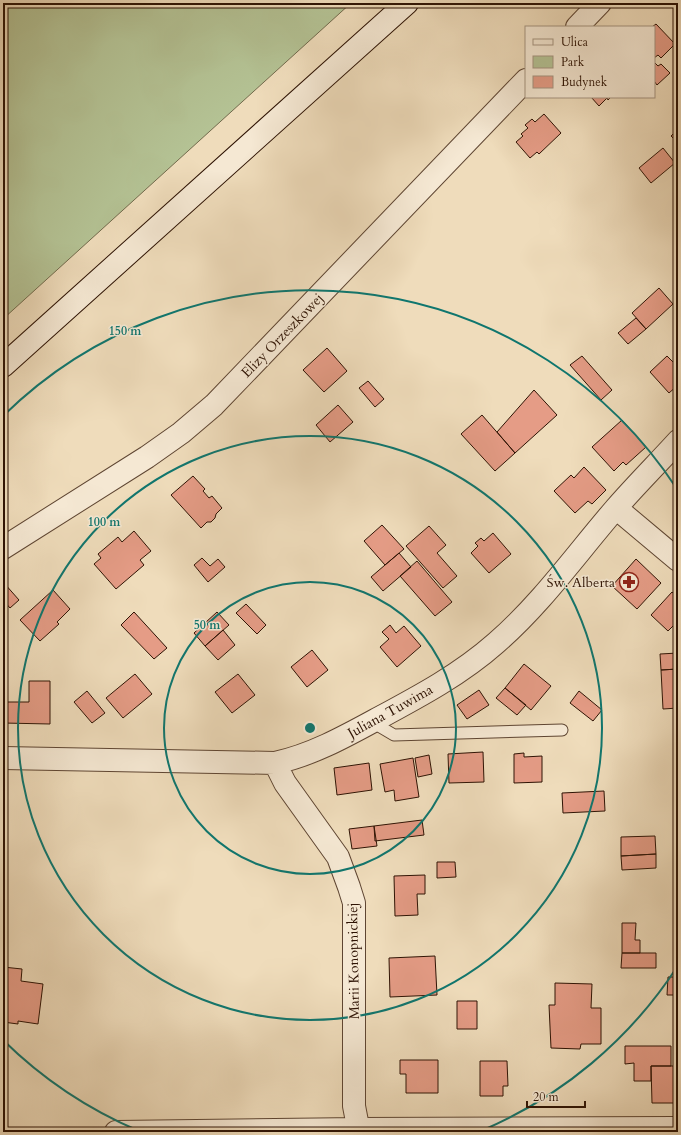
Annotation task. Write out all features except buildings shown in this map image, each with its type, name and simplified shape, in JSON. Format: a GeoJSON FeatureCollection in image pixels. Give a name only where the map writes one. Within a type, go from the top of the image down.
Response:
{"type":"FeatureCollection","features":[{"type":"Feature","properties":{"kind":"street"},"geometry":{"type":"LineString","coordinates":[[3,366],[407,3]]}},
{"type":"Feature","properties":{"kind":"street"},"geometry":{"type":"LineString","coordinates":[[578,26],[600,3]]}},
{"type":"Feature","properties":{"kind":"street","name":"Elizy Orzeszkowej"},"geometry":{"type":"LineString","coordinates":[[3,548],[147,457],[181,432],[214,404],[525,81]]}},
{"type":"Feature","properties":{"kind":"street","name":"Juliana Tuwima"},"geometry":{"type":"LineString","coordinates":[[3,758],[275,763],[299,757],[318,749],[421,695],[451,677],[496,644],[559,578],[616,508],[678,441]]}},
{"type":"Feature","properties":{"kind":"street"},"geometry":{"type":"LineString","coordinates":[[616,508],[678,560]]}},
{"type":"Feature","properties":{"kind":"street","name":"Marii Konopnickiej"},"geometry":{"type":"LineString","coordinates":[[275,763],[285,783],[338,857],[354,903],[354,1106],[359,1131]]}},
{"type":"Feature","properties":{"kind":"street"},"geometry":{"type":"LineString","coordinates":[[116,1132],[678,1128]]}},
{"type":"Feature","properties":{"kind":"lane"},"geometry":{"type":"LineString","coordinates":[[372,722],[394,735],[562,730]]}},
{"type":"Feature","properties":{"kind":"green space"},"geometry":{"type":"Polygon","coordinates":[[[3,3],[351,3],[3,319],[3,3]]]}},
{"type":"Feature","properties":{"kind":"place","name":"Św. Alberta"},"geometry":{"type":"Point","coordinates":[629,582]}}]}
